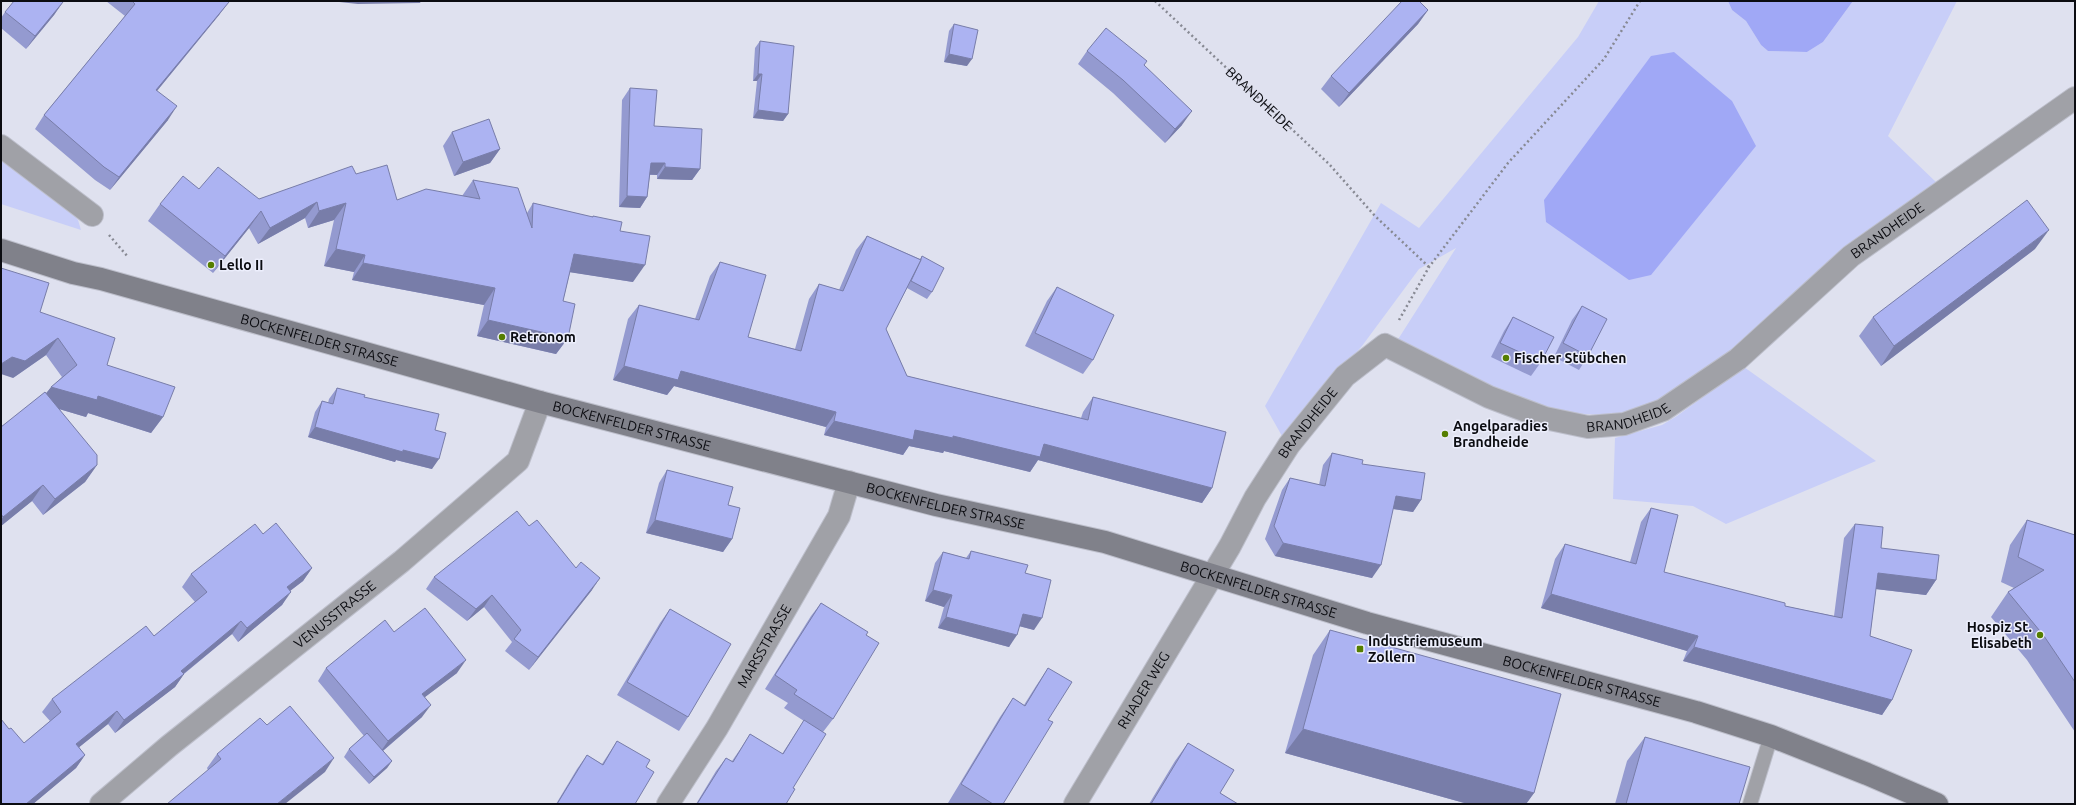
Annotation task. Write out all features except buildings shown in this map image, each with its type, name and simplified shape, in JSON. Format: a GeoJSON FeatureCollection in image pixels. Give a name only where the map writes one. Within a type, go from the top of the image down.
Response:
{"type":"FeatureCollection","features":[{"type":"Feature","properties":{"kind":"main road","name":"BOCKENFELDER STRASSE"},"geometry":{"type":"LineString","coordinates":[[1,250],[73,273],[150,293],[540,402],[936,505],[1105,542],[1367,623],[1696,712],[1771,736],[1867,774],[1937,804]]}},
{"type":"Feature","properties":{"kind":"street","name":"BRANDHEIDE"},"geometry":{"type":"LineString","coordinates":[[1212,576],[1255,498],[1290,445],[1345,376],[1385,345],[1489,398],[1545,418],[1588,427],[1624,424],[1663,410],[1738,359],[1851,256],[2075,98]]}},
{"type":"Feature","properties":{"kind":"street"},"geometry":{"type":"LineString","coordinates":[[1,146],[92,215]]}},
{"type":"Feature","properties":{"kind":"street","name":"VENUSSTRASSE"},"geometry":{"type":"LineString","coordinates":[[100,804],[169,746],[402,561],[518,461],[540,402]]}},
{"type":"Feature","properties":{"kind":"street","name":"MARSSTRASSE"},"geometry":{"type":"LineString","coordinates":[[668,804],[718,728],[839,516],[849,482]]}},
{"type":"Feature","properties":{"kind":"street","name":"RHADER WEG"},"geometry":{"type":"LineString","coordinates":[[1075,804],[1212,576]]}},
{"type":"Feature","properties":{"kind":"lane"},"geometry":{"type":"LineString","coordinates":[[1750,804],[1771,736]]}},
{"type":"Feature","properties":{"kind":"path","name":"BRANDHEIDE"},"geometry":{"type":"LineString","coordinates":[[1155,1],[1329,164],[1375,216],[1429,267]]}},
{"type":"Feature","properties":{"kind":"path"},"geometry":{"type":"LineString","coordinates":[[1385,345],[1429,267],[1508,163],[1604,59],[1640,1]]}},
{"type":"Feature","properties":{"kind":"path"},"geometry":{"type":"LineString","coordinates":[[92,215],[125,252],[150,293]]}},
{"type":"Feature","properties":{"kind":"shaded area"},"geometry":{"type":"Polygon","coordinates":[[[1599,1],[1728,1],[1732,10],[1746,21],[1761,45],[1768,51],[1807,52],[1823,42],[1853,1],[1957,1],[1888,136],[1937,183],[1713,373],[1655,409],[1620,416],[1569,413],[1497,392],[1397,341],[1456,248],[1419,269],[1362,346],[1282,436],[1265,406],[1381,203],[1419,228],[1578,37],[1599,1]]]}},
{"type":"Feature","properties":{"kind":"shaded area"},"geometry":{"type":"Polygon","coordinates":[[[1,157],[74,215],[78,220],[81,230],[1,204],[1,157]]]}},
{"type":"Feature","properties":{"kind":"shaded area"},"geometry":{"type":"Polygon","coordinates":[[[1744,367],[1876,461],[1726,524],[1693,506],[1613,499],[1615,438],[1662,425],[1677,416],[1744,367]]]}},
{"type":"Feature","properties":{"kind":"water"},"geometry":{"type":"Polygon","coordinates":[[[1728,1],[1853,1],[1823,42],[1807,52],[1768,51],[1761,45],[1746,21],[1732,10],[1728,1]]]}},
{"type":"Feature","properties":{"kind":"water"},"geometry":{"type":"Polygon","coordinates":[[[1674,52],[1732,101],[1756,146],[1651,275],[1629,280],[1546,222],[1544,200],[1651,56],[1674,52]]]}},
{"type":"Feature","properties":{"kind":"place","name":"Lello II"},"geometry":{"type":"Point","coordinates":[211,265]}},
{"type":"Feature","properties":{"kind":"place","name":"Retronom"},"geometry":{"type":"Point","coordinates":[502,337]}},
{"type":"Feature","properties":{"kind":"place","name":"Fischer Stübchen"},"geometry":{"type":"Point","coordinates":[1506,358]}},
{"type":"Feature","properties":{"kind":"place","name":"Angelparadies Brandheide"},"geometry":{"type":"Point","coordinates":[1445,434]}},
{"type":"Feature","properties":{"kind":"place","name":"Hospiz St. Elisabeth"},"geometry":{"type":"Point","coordinates":[2040,635]}},
{"type":"Feature","properties":{"kind":"place","name":"Industriemuseum Zollern"},"geometry":{"type":"Point","coordinates":[1360,649]}}]}
